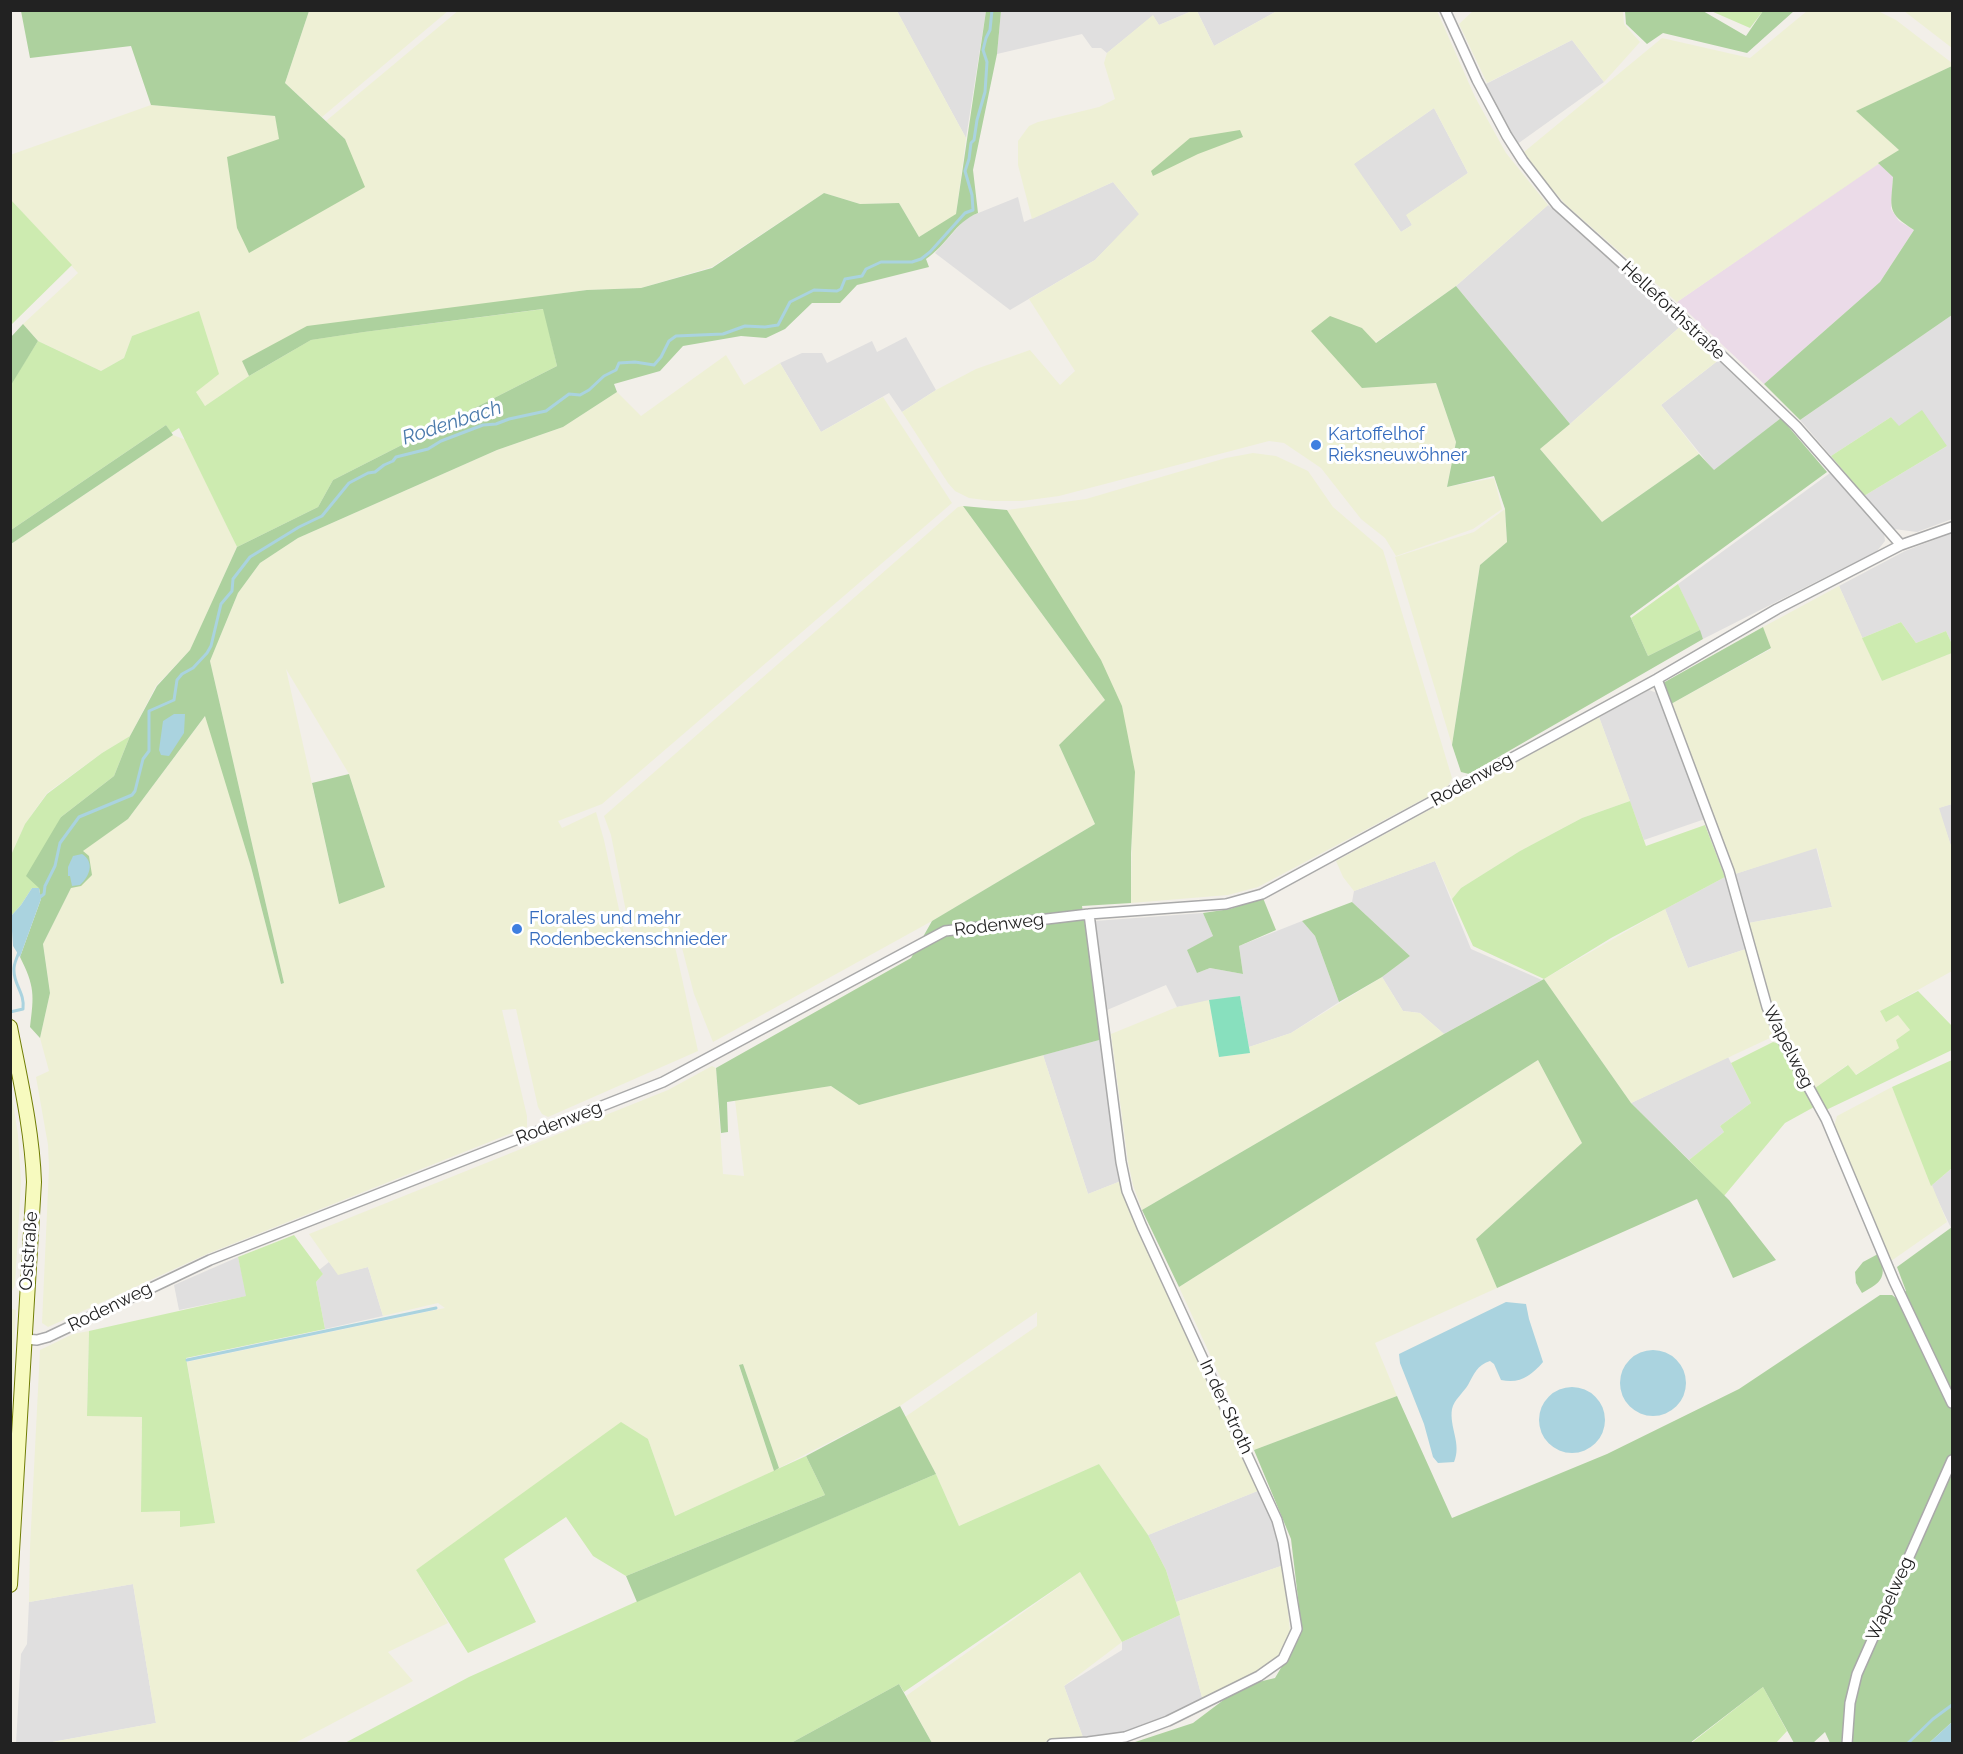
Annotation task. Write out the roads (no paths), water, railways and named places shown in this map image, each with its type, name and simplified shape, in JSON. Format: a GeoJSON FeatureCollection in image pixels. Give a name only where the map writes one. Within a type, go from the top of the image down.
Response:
{"type":"FeatureCollection","features":[{"type":"Feature","properties":{"kind":"main road","name":"Oststraße"},"geometry":{"type":"LineString","coordinates":[[10,1027],[33,1149],[34,1182],[10,1585]]}},
{"type":"Feature","properties":{"kind":"street","name":"Helleforthstraße"},"geometry":{"type":"LineString","coordinates":[[1446,10],[1477,80],[1507,136],[1557,205],[1682,318],[1796,426],[1901,546]]}},
{"type":"Feature","properties":{"kind":"street"},"geometry":{"type":"LineString","coordinates":[[1901,546],[1953,527]]}},
{"type":"Feature","properties":{"kind":"street","name":"Rodenweg"},"geometry":{"type":"LineString","coordinates":[[24,1339],[37,1340],[48,1337],[210,1260],[663,1082],[945,931],[1089,914],[1226,904],[1262,894],[1657,679],[1777,609],[1901,546]]}},
{"type":"Feature","properties":{"kind":"street","name":"Wapelweg"},"geometry":{"type":"LineString","coordinates":[[1657,679],[1729,871],[1767,1007],[1776,1029],[1826,1119],[1894,1281],[1953,1403]]}},
{"type":"Feature","properties":{"kind":"street","name":"In der Stroth"},"geometry":{"type":"LineString","coordinates":[[1052,1743],[1088,1742],[1125,1737],[1168,1721],[1272,1668],[1282,1659],[1297,1629],[1283,1542],[1277,1520],[1127,1191],[1121,1162],[1089,914]]}},
{"type":"Feature","properties":{"kind":"street","name":"Wapelweg"},"geometry":{"type":"LineString","coordinates":[[1847,1743],[1850,1703],[1857,1674],[1953,1460]]}},
{"type":"Feature","properties":{"kind":"water"},"geometry":{"type":"Polygon","coordinates":[[[174,714],[185,714],[184,733],[169,756],[161,755],[159,750],[163,721],[174,714]]]}},
{"type":"Feature","properties":{"kind":"water"},"geometry":{"type":"Polygon","coordinates":[[[82,854],[89,861],[90,869],[80,885],[72,886],[70,876],[68,876],[68,867],[73,856],[82,854]]]}},
{"type":"Feature","properties":{"kind":"water"},"geometry":{"type":"Polygon","coordinates":[[[32,888],[39,888],[41,899],[20,957],[13,946],[11,916],[32,888]]]}},
{"type":"Feature","properties":{"kind":"water"},"geometry":{"type":"Polygon","coordinates":[[[1506,1302],[1526,1304],[1543,1362],[1525,1378],[1514,1381],[1501,1380],[1494,1364],[1490,1361],[1479,1367],[1452,1409],[1457,1449],[1454,1462],[1438,1463],[1433,1457],[1424,1424],[1400,1363],[1399,1354],[1506,1302]]]}},
{"type":"Feature","properties":{"kind":"water"},"geometry":{"type":"Polygon","coordinates":[[[1659,1350],[1677,1359],[1684,1370],[1686,1383],[1684,1396],[1677,1407],[1666,1414],[1647,1416],[1629,1407],[1622,1396],[1620,1377],[1629,1359],[1640,1352],[1659,1350]]]}},
{"type":"Feature","properties":{"kind":"water"},"geometry":{"type":"Polygon","coordinates":[[[1578,1387],[1596,1396],[1603,1407],[1605,1420],[1603,1433],[1596,1444],[1585,1451],[1566,1453],[1548,1444],[1541,1433],[1539,1414],[1548,1396],[1559,1389],[1578,1387]]]}},
{"type":"Feature","properties":{"kind":"water"},"geometry":{"type":"Polygon","coordinates":[[[1952,1722],[1952,1743],[1929,1743],[1952,1722]]]}},
{"type":"Feature","properties":{"kind":"waterway","name":"Rodenbach"},"geometry":{"type":"LineString","coordinates":[[39,898],[44,894],[45,886],[55,866],[60,843],[79,817],[132,795],[135,791],[143,759],[149,751],[149,711],[174,700],[177,680],[207,653],[211,646],[221,604],[232,591],[233,579],[250,557],[299,527],[322,516],[349,483],[368,473],[375,472],[396,457],[428,449],[441,441],[483,425],[496,424],[546,411],[569,394],[580,395],[589,390],[604,376],[616,370],[619,363],[635,362],[654,365],[669,341],[676,336],[723,334],[745,326],[778,325],[790,302],[814,290],[837,291],[841,289],[845,279],[862,276],[866,269],[881,262],[912,262],[930,252],[965,213],[973,210],[972,195],[965,171],[985,92],[987,62],[983,50],[990,30],[992,10]]}},
{"type":"Feature","properties":{"kind":"waterway","name":"Rodenbach"},"geometry":{"type":"LineString","coordinates":[[10,1012],[23,1009],[14,971],[19,952]]}},
{"type":"Feature","properties":{"kind":"waterway"},"geometry":{"type":"LineString","coordinates":[[187,1360],[436,1308]]}},
{"type":"Feature","properties":{"kind":"waterway"},"geometry":{"type":"LineString","coordinates":[[1907,1744],[1933,1719],[1952,1705]]}},
{"type":"Feature","properties":{"kind":"place","name":"Kartoffelhof Rieksneuwöhner"},"geometry":{"type":"Point","coordinates":[1316,445]}},
{"type":"Feature","properties":{"kind":"place","name":"Florales und mehr Rodenbeckenschnieder"},"geometry":{"type":"Point","coordinates":[517,929]}}]}
